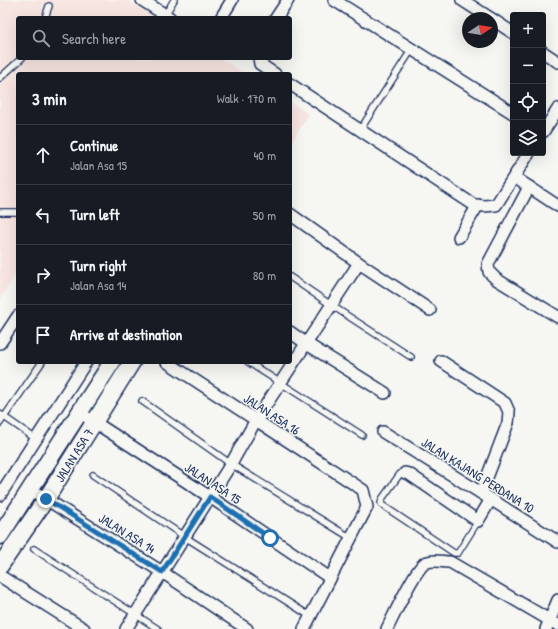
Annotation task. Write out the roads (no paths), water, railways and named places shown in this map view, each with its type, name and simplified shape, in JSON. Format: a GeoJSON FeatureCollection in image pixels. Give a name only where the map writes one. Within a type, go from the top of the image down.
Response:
{"type":"FeatureCollection","features":[{"type":"Feature","properties":{"kind":"street"},"geometry":{"type":"LineString","coordinates":[[142,0],[168,16]]}},
{"type":"Feature","properties":{"kind":"street"},"geometry":{"type":"LineString","coordinates":[[222,16],[232,0]]}},
{"type":"Feature","properties":{"kind":"street"},"geometry":{"type":"LineString","coordinates":[[277,16],[288,0]]}},
{"type":"Feature","properties":{"kind":"street"},"geometry":{"type":"LineString","coordinates":[[334,0],[510,111]]}},
{"type":"Feature","properties":{"kind":"street"},"geometry":{"type":"LineString","coordinates":[[462,0],[480,12]]}},
{"type":"Feature","properties":{"kind":"street"},"geometry":{"type":"LineString","coordinates":[[498,23],[510,31]]}},
{"type":"Feature","properties":{"kind":"street"},"geometry":{"type":"LineString","coordinates":[[546,54],[558,62]]}},
{"type":"Feature","properties":{"kind":"street"},"geometry":{"type":"LineString","coordinates":[[260,61],[273,72]]}},
{"type":"Feature","properties":{"kind":"street"},"geometry":{"type":"LineString","coordinates":[[292,85],[476,205],[496,205],[527,156]]}},
{"type":"Feature","properties":{"kind":"street"},"geometry":{"type":"LineString","coordinates":[[546,127],[558,108]]}},
{"type":"Feature","properties":{"kind":"street"},"geometry":{"type":"LineString","coordinates":[[514,177],[558,206]]}},
{"type":"Feature","properties":{"kind":"street"},"geometry":{"type":"LineString","coordinates":[[529,187],[488,264],[489,272],[496,279],[558,317]]}},
{"type":"Feature","properties":{"kind":"street"},"geometry":{"type":"LineString","coordinates":[[459,237],[476,205]]}},
{"type":"Feature","properties":{"kind":"street"},"geometry":{"type":"LineString","coordinates":[[292,215],[359,263],[430,310]]}},
{"type":"Feature","properties":{"kind":"street"},"geometry":{"type":"LineString","coordinates":[[126,629],[231,464],[256,420],[359,263]]}},
{"type":"Feature","properties":{"kind":"street"},"geometry":{"type":"LineString","coordinates":[[0,343],[16,319]]}},
{"type":"Feature","properties":{"kind":"street"},"geometry":{"type":"LineString","coordinates":[[292,334],[306,344],[385,393]]}},
{"type":"Feature","properties":{"kind":"street"},"geometry":{"type":"LineString","coordinates":[[441,361],[506,403],[509,412],[508,423],[481,493]]}},
{"type":"Feature","properties":{"kind":"street"},"geometry":{"type":"LineString","coordinates":[[0,495],[85,364]]}},
{"type":"Feature","properties":{"kind":"street","name":"JALAN ASA 7"},"geometry":{"type":"LineString","coordinates":[[0,536],[111,364]]}},
{"type":"Feature","properties":{"kind":"street","name":"JALAN ASA 7"},"geometry":{"type":"LineString","coordinates":[[0,566],[46,499],[131,364]]}},
{"type":"Feature","properties":{"kind":"street","name":"JALAN ASA 16"},"geometry":{"type":"LineString","coordinates":[[170,364],[363,490],[367,507],[351,538]]}},
{"type":"Feature","properties":{"kind":"street","name":"JALAN ASA 15"},"geometry":{"type":"LineString","coordinates":[[80,412],[330,578]]}},
{"type":"Feature","properties":{"kind":"street","name":"JALAN KAJANG PERDANA 10"},"geometry":{"type":"LineString","coordinates":[[384,432],[558,542]]}},
{"type":"Feature","properties":{"kind":"street"},"geometry":{"type":"LineString","coordinates":[[405,473],[409,474],[478,521],[491,499]]}},
{"type":"Feature","properties":{"kind":"street","name":"JALAN ASA 14"},"geometry":{"type":"LineString","coordinates":[[30,489],[162,572],[247,629]]}},
{"type":"Feature","properties":{"kind":"street"},"geometry":{"type":"LineString","coordinates":[[304,629],[351,538]]}},
{"type":"Feature","properties":{"kind":"street"},"geometry":{"type":"LineString","coordinates":[[387,629],[410,583],[420,568],[425,563],[433,560],[450,562],[551,625],[558,600]]}},
{"type":"Feature","properties":{"kind":"street"},"geometry":{"type":"LineString","coordinates":[[0,576],[84,629]]}},
{"type":"Feature","properties":{"kind":"lane"},"geometry":{"type":"LineString","coordinates":[[168,16],[174,0]]}},
{"type":"Feature","properties":{"kind":"lane"},"geometry":{"type":"LineString","coordinates":[[46,16],[49,6]]}},
{"type":"Feature","properties":{"kind":"lane"},"geometry":{"type":"LineString","coordinates":[[360,130],[412,49]]}},
{"type":"Feature","properties":{"kind":"lane"},"geometry":{"type":"LineString","coordinates":[[0,78],[20,60]]}},
{"type":"Feature","properties":{"kind":"lane"},"geometry":{"type":"LineString","coordinates":[[0,212],[16,212]]}},
{"type":"Feature","properties":{"kind":"lane"},"geometry":{"type":"LineString","coordinates":[[292,278],[411,357]]}},
{"type":"Feature","properties":{"kind":"lane"},"geometry":{"type":"LineString","coordinates":[[0,423],[2,416],[41,364]]}},
{"type":"Feature","properties":{"kind":"lane"},"geometry":{"type":"LineString","coordinates":[[251,364],[362,435]]}},
{"type":"Feature","properties":{"kind":"lane"},"geometry":{"type":"LineString","coordinates":[[142,401],[231,464],[351,538]]}},
{"type":"Feature","properties":{"kind":"lane"},"geometry":{"type":"LineString","coordinates":[[2,416],[36,439]]}},
{"type":"Feature","properties":{"kind":"lane"},"geometry":{"type":"LineString","coordinates":[[405,473],[400,474],[382,499],[382,505],[454,554],[458,553],[478,521]]}},
{"type":"Feature","properties":{"kind":"lane"},"geometry":{"type":"LineString","coordinates":[[92,475],[185,537],[310,616]]}},
{"type":"Feature","properties":{"kind":"lane"},"geometry":{"type":"LineString","coordinates":[[34,549],[158,629]]}}]}
